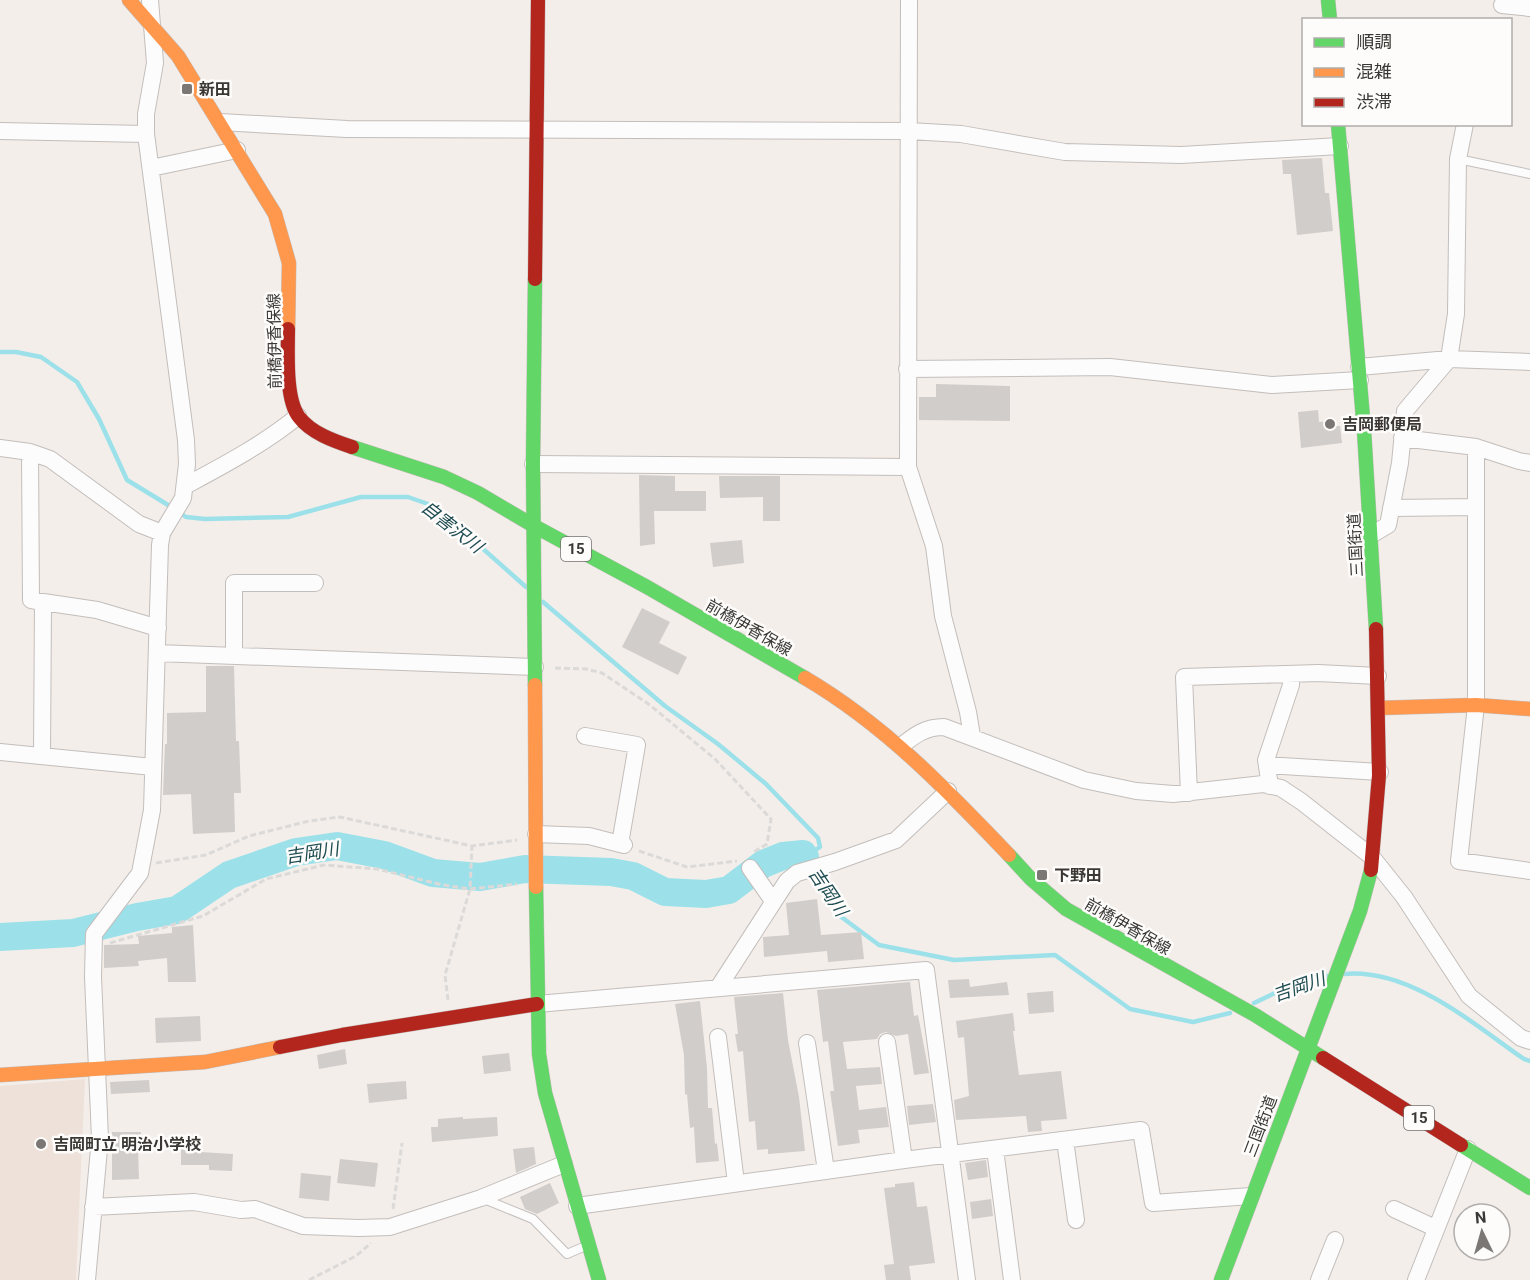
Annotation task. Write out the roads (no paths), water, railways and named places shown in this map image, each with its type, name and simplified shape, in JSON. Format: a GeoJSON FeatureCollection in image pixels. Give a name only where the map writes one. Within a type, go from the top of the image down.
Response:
{"type":"FeatureCollection","features":[{"type":"Feature","properties":{"kind":"street","name":"前橋伊香保線"},"geometry":{"type":"LineString","coordinates":[[129,0],[178,56],[274,214],[289,263],[288,384],[298,416],[313,429],[334,441],[444,477],[478,493],[834,695],[901,746],[948,791],[1031,879],[1066,909],[1309,1047],[1530,1188]]}},
{"type":"Feature","properties":{"kind":"street"},"geometry":{"type":"LineString","coordinates":[[87,1280],[100,1138],[96,1068],[94,941],[142,867],[152,810],[164,529],[184,492],[187,464],[184,413],[146,134],[146,114],[155,63],[150,0]]}},
{"type":"Feature","properties":{"kind":"street"},"geometry":{"type":"LineString","coordinates":[[538,0],[533,464],[539,1054],[545,1093],[596,1279]]}},
{"type":"Feature","properties":{"kind":"street"},"geometry":{"type":"LineString","coordinates":[[909,0],[908,467],[934,546],[943,616],[972,736]]}},
{"type":"Feature","properties":{"kind":"street"},"geometry":{"type":"LineString","coordinates":[[1328,0],[1330,18]]}},
{"type":"Feature","properties":{"kind":"street"},"geometry":{"type":"LineString","coordinates":[[1501,8],[1530,8]]}},
{"type":"Feature","properties":{"kind":"street"},"geometry":{"type":"LineString","coordinates":[[220,122],[347,129],[909,131],[961,134],[1065,152],[1181,155],[1340,146]]}},
{"type":"Feature","properties":{"kind":"street","name":"三国街道"},"geometry":{"type":"LineString","coordinates":[[1221,1280],[1343,959],[1371,873],[1380,771],[1378,676],[1360,374],[1338,126]]}},
{"type":"Feature","properties":{"kind":"street"},"geometry":{"type":"LineString","coordinates":[[1371,534],[1388,525],[1405,411],[1449,359],[1456,314],[1458,159],[1465,126]]}},
{"type":"Feature","properties":{"kind":"street"},"geometry":{"type":"LineString","coordinates":[[0,131],[146,134]]}},
{"type":"Feature","properties":{"kind":"street"},"geometry":{"type":"LineString","coordinates":[[151,168],[237,150]]}},
{"type":"Feature","properties":{"kind":"street"},"geometry":{"type":"LineString","coordinates":[[908,369],[1110,367],[1272,385],[1360,374],[1449,359],[1530,362]]}},
{"type":"Feature","properties":{"kind":"street"},"geometry":{"type":"LineString","coordinates":[[184,492],[278,433],[298,416]]}},
{"type":"Feature","properties":{"kind":"street"},"geometry":{"type":"LineString","coordinates":[[1402,438],[1476,447],[1530,463]]}},
{"type":"Feature","properties":{"kind":"street"},"geometry":{"type":"LineString","coordinates":[[1476,447],[1476,705],[1459,861],[1530,871]]}},
{"type":"Feature","properties":{"kind":"street"},"geometry":{"type":"LineString","coordinates":[[0,448],[30,452],[50,459],[139,524],[164,529]]}},
{"type":"Feature","properties":{"kind":"street"},"geometry":{"type":"LineString","coordinates":[[30,452],[31,600],[97,610],[158,628]]}},
{"type":"Feature","properties":{"kind":"street"},"geometry":{"type":"LineString","coordinates":[[533,464],[908,467]]}},
{"type":"Feature","properties":{"kind":"street"},"geometry":{"type":"LineString","coordinates":[[1391,508],[1476,507]]}},
{"type":"Feature","properties":{"kind":"street"},"geometry":{"type":"LineString","coordinates":[[234,656],[234,583],[315,583]]}},
{"type":"Feature","properties":{"kind":"street"},"geometry":{"type":"LineString","coordinates":[[42,756],[43,602]]}},
{"type":"Feature","properties":{"kind":"street"},"geometry":{"type":"LineString","coordinates":[[157,653],[535,667]]}},
{"type":"Feature","properties":{"kind":"street"},"geometry":{"type":"LineString","coordinates":[[1189,793],[1184,677],[1290,674],[1378,676]]}},
{"type":"Feature","properties":{"kind":"street"},"geometry":{"type":"LineString","coordinates":[[1270,786],[1266,760],[1291,685],[1290,674]]}},
{"type":"Feature","properties":{"kind":"street"},"geometry":{"type":"LineString","coordinates":[[1379,708],[1476,705],[1530,709]]}},
{"type":"Feature","properties":{"kind":"street"},"geometry":{"type":"LineString","coordinates":[[901,746],[921,731],[931,727],[944,727],[1084,780],[1136,791],[1173,794],[1263,784],[1281,788],[1372,857],[1410,906],[1469,996],[1521,1038],[1530,1041]]}},
{"type":"Feature","properties":{"kind":"street"},"geometry":{"type":"LineString","coordinates":[[536,841],[589,836],[622,844],[637,745],[585,736]]}},
{"type":"Feature","properties":{"kind":"street"},"geometry":{"type":"LineString","coordinates":[[0,752],[153,767]]}},
{"type":"Feature","properties":{"kind":"street"},"geometry":{"type":"LineString","coordinates":[[1267,765],[1380,771]]}},
{"type":"Feature","properties":{"kind":"street"},"geometry":{"type":"LineString","coordinates":[[718,988],[787,881],[797,873],[896,840],[948,791]]}},
{"type":"Feature","properties":{"kind":"street"},"geometry":{"type":"LineString","coordinates":[[746,864],[773,901]]}},
{"type":"Feature","properties":{"kind":"street"},"geometry":{"type":"LineString","coordinates":[[0,1075],[205,1062],[342,1035],[537,1004],[926,970],[968,1280]]}},
{"type":"Feature","properties":{"kind":"street"},"geometry":{"type":"LineString","coordinates":[[718,1037],[736,1184]]}},
{"type":"Feature","properties":{"kind":"street"},"geometry":{"type":"LineString","coordinates":[[887,1042],[904,1160]]}},
{"type":"Feature","properties":{"kind":"street"},"geometry":{"type":"LineString","coordinates":[[807,1043],[826,1171]]}},
{"type":"Feature","properties":{"kind":"street"},"geometry":{"type":"LineString","coordinates":[[577,1206],[904,1160],[1141,1130],[1153,1203],[1251,1196]]}},
{"type":"Feature","properties":{"kind":"street"},"geometry":{"type":"LineString","coordinates":[[1065,1140],[1076,1221]]}},
{"type":"Feature","properties":{"kind":"street"},"geometry":{"type":"LineString","coordinates":[[996,1149],[1012,1280]]}},
{"type":"Feature","properties":{"kind":"street"},"geometry":{"type":"LineString","coordinates":[[1416,1280],[1468,1149]]}},
{"type":"Feature","properties":{"kind":"street"},"geometry":{"type":"LineString","coordinates":[[93,1207],[194,1202],[241,1210],[255,1209],[303,1226],[390,1227],[520,1184],[564,1164]]}},
{"type":"Feature","properties":{"kind":"street"},"geometry":{"type":"LineString","coordinates":[[1394,1209],[1435,1228]]}},
{"type":"Feature","properties":{"kind":"street"},"geometry":{"type":"LineString","coordinates":[[1319,1280],[1335,1240]]}},
{"type":"Feature","properties":{"kind":"lane"},"geometry":{"type":"LineString","coordinates":[[1458,159],[1530,174]]}},
{"type":"Feature","properties":{"kind":"lane"},"geometry":{"type":"LineString","coordinates":[[481,1198],[533,1219],[567,1254],[588,1245]]}},
{"type":"Feature","properties":{"kind":"waterway","name":"自害沢川"},"geometry":{"type":"LineString","coordinates":[[0,352],[16,352],[41,357],[77,382],[99,419],[127,480],[173,508]]}},
{"type":"Feature","properties":{"kind":"waterway","name":"自害沢川"},"geometry":{"type":"LineString","coordinates":[[180,513],[186,517],[205,519],[288,517],[361,497],[408,497],[428,504],[455,524],[526,587]]}},
{"type":"Feature","properties":{"kind":"waterway","name":"自害沢川"},"geometry":{"type":"LineString","coordinates":[[543,602],[665,706],[718,744],[766,784],[818,838],[820,847],[805,857],[810,865]]}},
{"type":"Feature","properties":{"kind":"waterway","name":"吉岡川"},"geometry":{"type":"LineString","coordinates":[[0,937],[73,933],[137,917],[177,910],[229,875],[296,852],[337,846],[384,855],[433,873],[480,877],[525,869],[611,872],[633,876],[665,892],[706,894],[729,890],[763,864],[783,856],[803,854],[805,857]]}},
{"type":"Feature","properties":{"kind":"waterway","name":"吉岡川"},"geometry":{"type":"LineString","coordinates":[[814,873],[840,916],[879,945],[954,960],[1055,955],[1130,1009],[1193,1022],[1230,1013]]}},
{"type":"Feature","properties":{"kind":"waterway","name":"吉岡川"},"geometry":{"type":"LineString","coordinates":[[1344,974],[1369,974],[1417,989],[1462,1015],[1530,1061]]}},
{"type":"Feature","properties":{"kind":"waterway","name":"吉岡川"},"geometry":{"type":"LineString","coordinates":[[1254,1003],[1275,993],[1293,990],[1327,976]]}},
{"type":"Feature","properties":{"kind":"place","name":"新田"},"geometry":{"type":"Point","coordinates":[187,89]}},
{"type":"Feature","properties":{"kind":"place","name":"吉岡郵便局"},"geometry":{"type":"Point","coordinates":[1330,424]}},
{"type":"Feature","properties":{"kind":"place","name":"下野田"},"geometry":{"type":"Point","coordinates":[1042,875]}},
{"type":"Feature","properties":{"kind":"place","name":"吉岡町立 明治小学校"},"geometry":{"type":"Point","coordinates":[41,1144]}}]}
